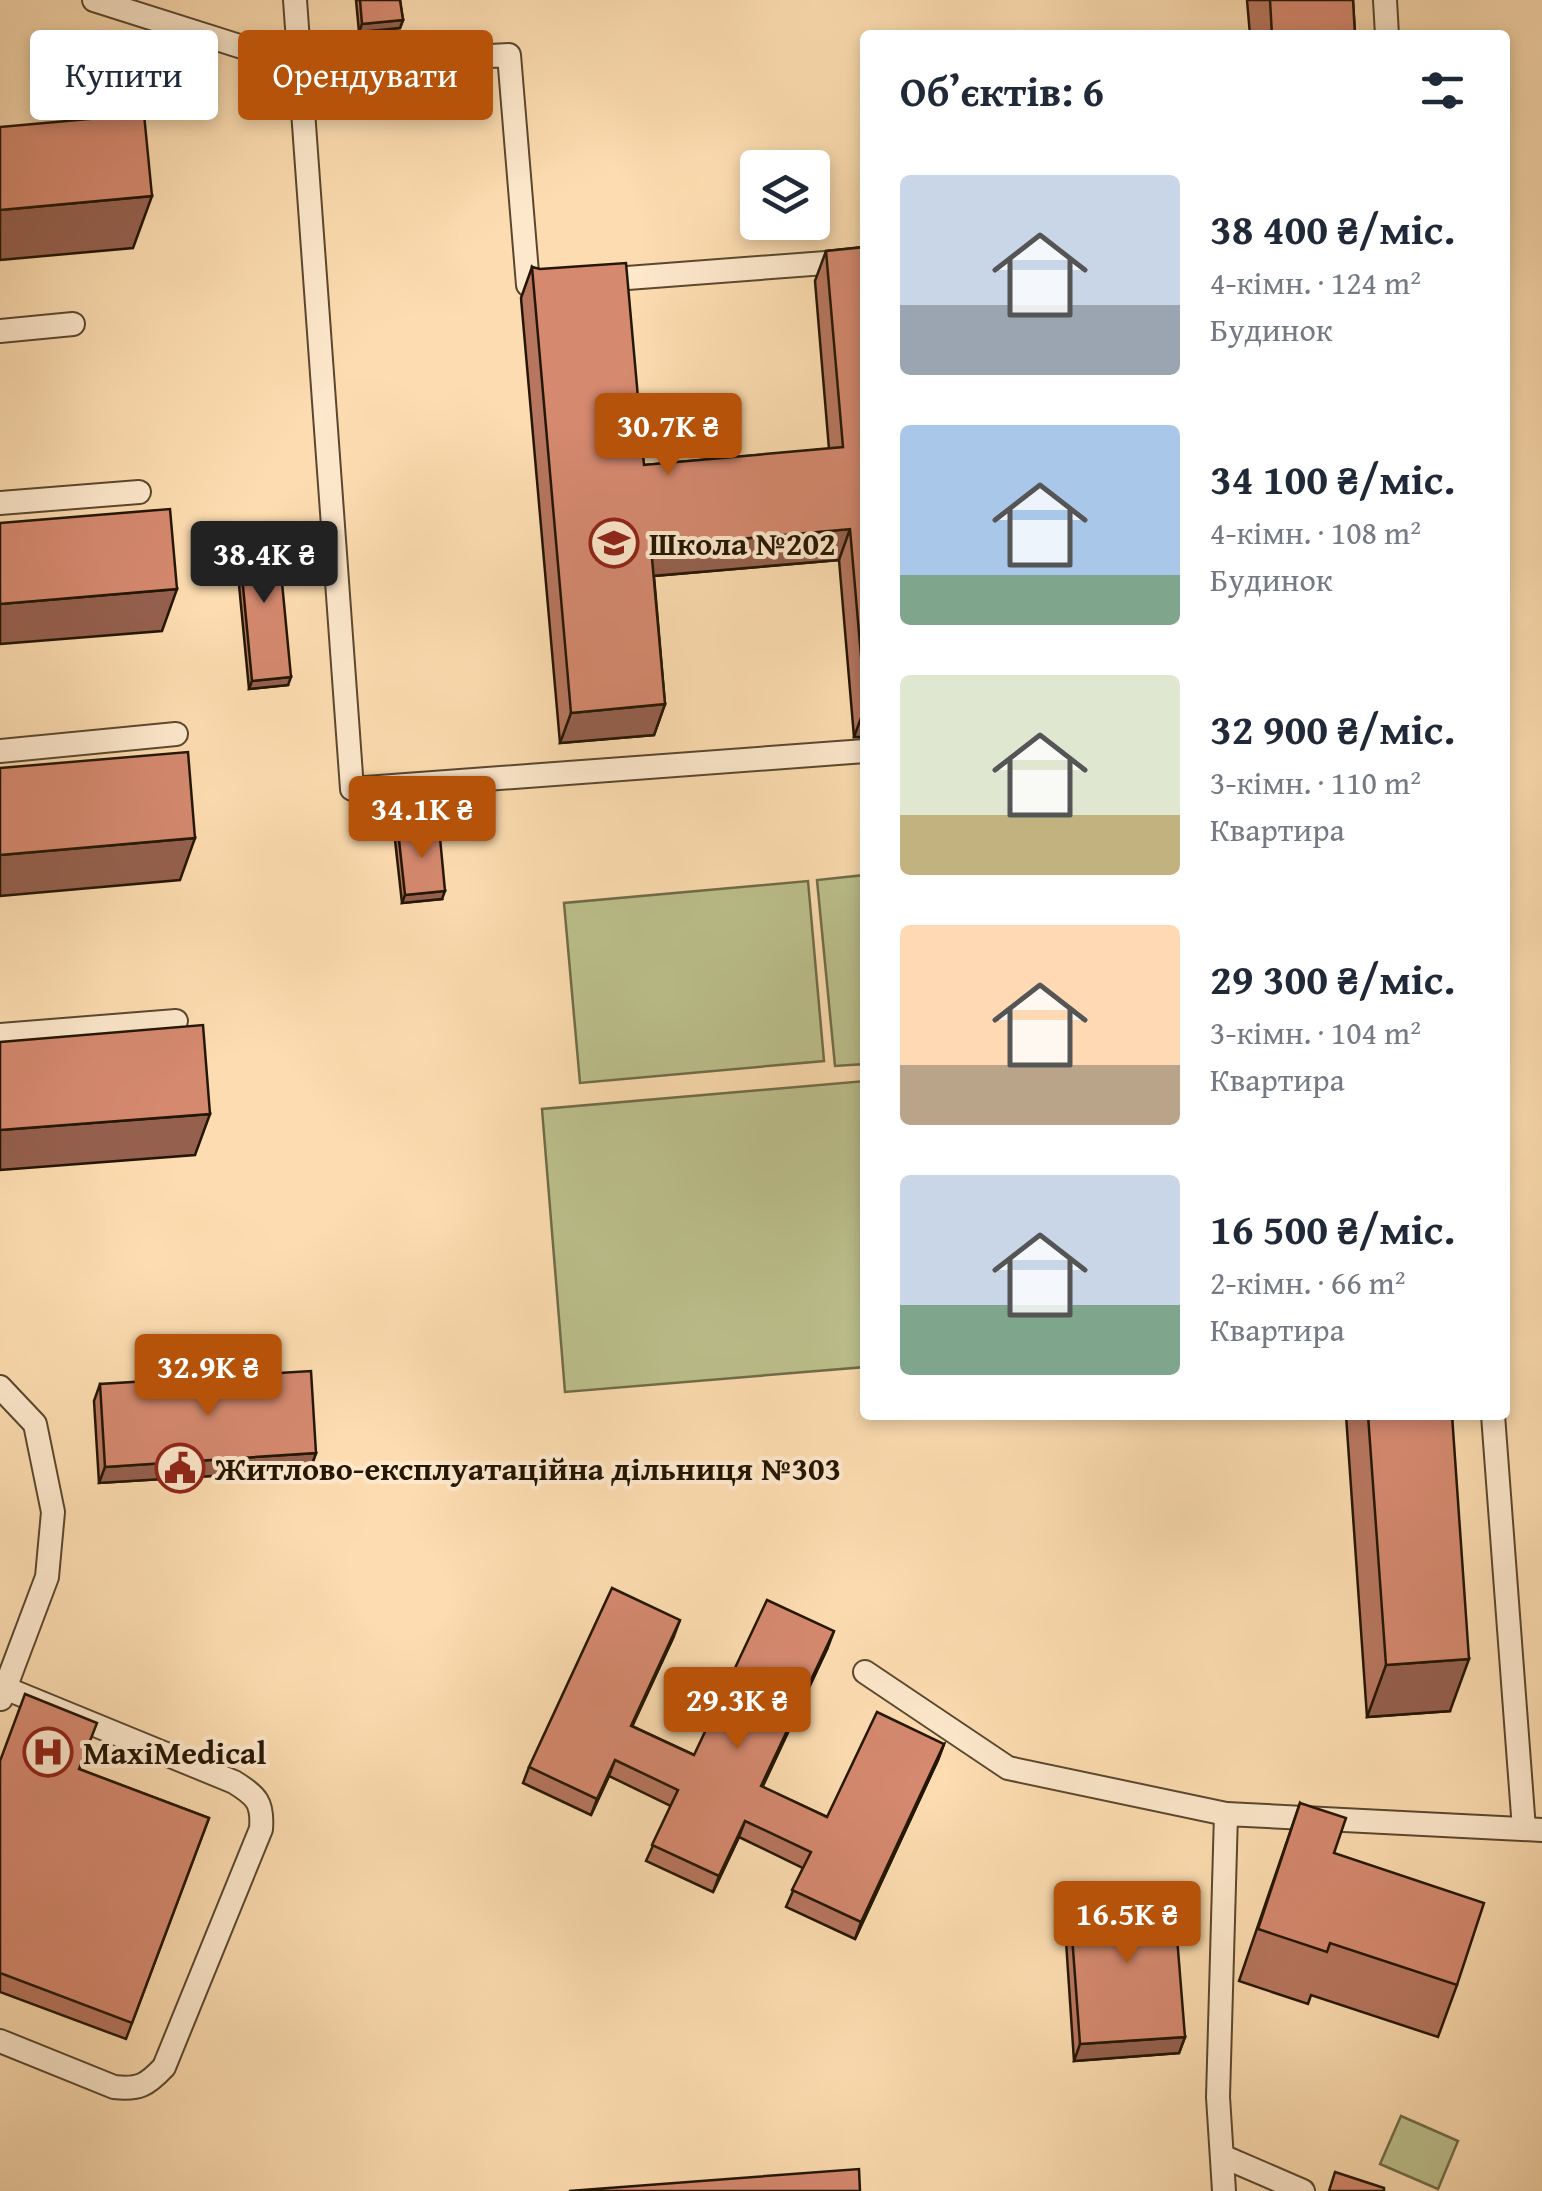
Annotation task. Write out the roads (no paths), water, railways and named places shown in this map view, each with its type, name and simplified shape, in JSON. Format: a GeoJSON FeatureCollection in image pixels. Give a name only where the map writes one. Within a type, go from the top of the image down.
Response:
{"type":"FeatureCollection","features":[{"type":"Feature","properties":{"kind":"lane"},"geometry":{"type":"LineString","coordinates":[[94,0],[238,46]]}},
{"type":"Feature","properties":{"kind":"lane"},"geometry":{"type":"LineString","coordinates":[[296,0],[298,30]]}},
{"type":"Feature","properties":{"kind":"lane"},"geometry":{"type":"LineString","coordinates":[[1384,0],[1387,30]]}},
{"type":"Feature","properties":{"kind":"lane"},"geometry":{"type":"LineString","coordinates":[[493,55],[509,54],[528,286],[860,260]]}},
{"type":"Feature","properties":{"kind":"lane"},"geometry":{"type":"LineString","coordinates":[[304,120],[352,789],[860,751]]}},
{"type":"Feature","properties":{"kind":"lane"},"geometry":{"type":"LineString","coordinates":[[0,332],[73,324]]}},
{"type":"Feature","properties":{"kind":"lane"},"geometry":{"type":"LineString","coordinates":[[0,503],[138,492]]}},
{"type":"Feature","properties":{"kind":"lane"},"geometry":{"type":"LineString","coordinates":[[0,750],[176,734]]}},
{"type":"Feature","properties":{"kind":"lane"},"geometry":{"type":"LineString","coordinates":[[0,1035],[176,1021]]}},
{"type":"Feature","properties":{"kind":"lane"},"geometry":{"type":"LineString","coordinates":[[0,1387],[35,1424],[53,1512],[48,1576],[2,1692],[234,1782],[252,1793],[262,1810],[261,1829],[164,2067],[150,2082],[132,2089],[114,2088],[0,2040]]}},
{"type":"Feature","properties":{"kind":"lane"},"geometry":{"type":"LineString","coordinates":[[865,1672],[1008,1768],[1226,1814],[1533,1830],[1493,1420]]}},
{"type":"Feature","properties":{"kind":"lane"},"geometry":{"type":"LineString","coordinates":[[1224,2191],[1218,2098],[1226,1814]]}},
{"type":"Feature","properties":{"kind":"lane"},"geometry":{"type":"LineString","coordinates":[[1222,2156],[1303,2191]]}},
{"type":"Feature","properties":{"kind":"place","name":"Школа №202"},"geometry":{"type":"Point","coordinates":[614,543]}},
{"type":"Feature","properties":{"kind":"place","name":"Житлово-експлуатаційна дільниця №303"},"geometry":{"type":"Point","coordinates":[180,1468]}},
{"type":"Feature","properties":{"kind":"place","name":"MaxiMedical"},"geometry":{"type":"Point","coordinates":[48,1752]}}]}
